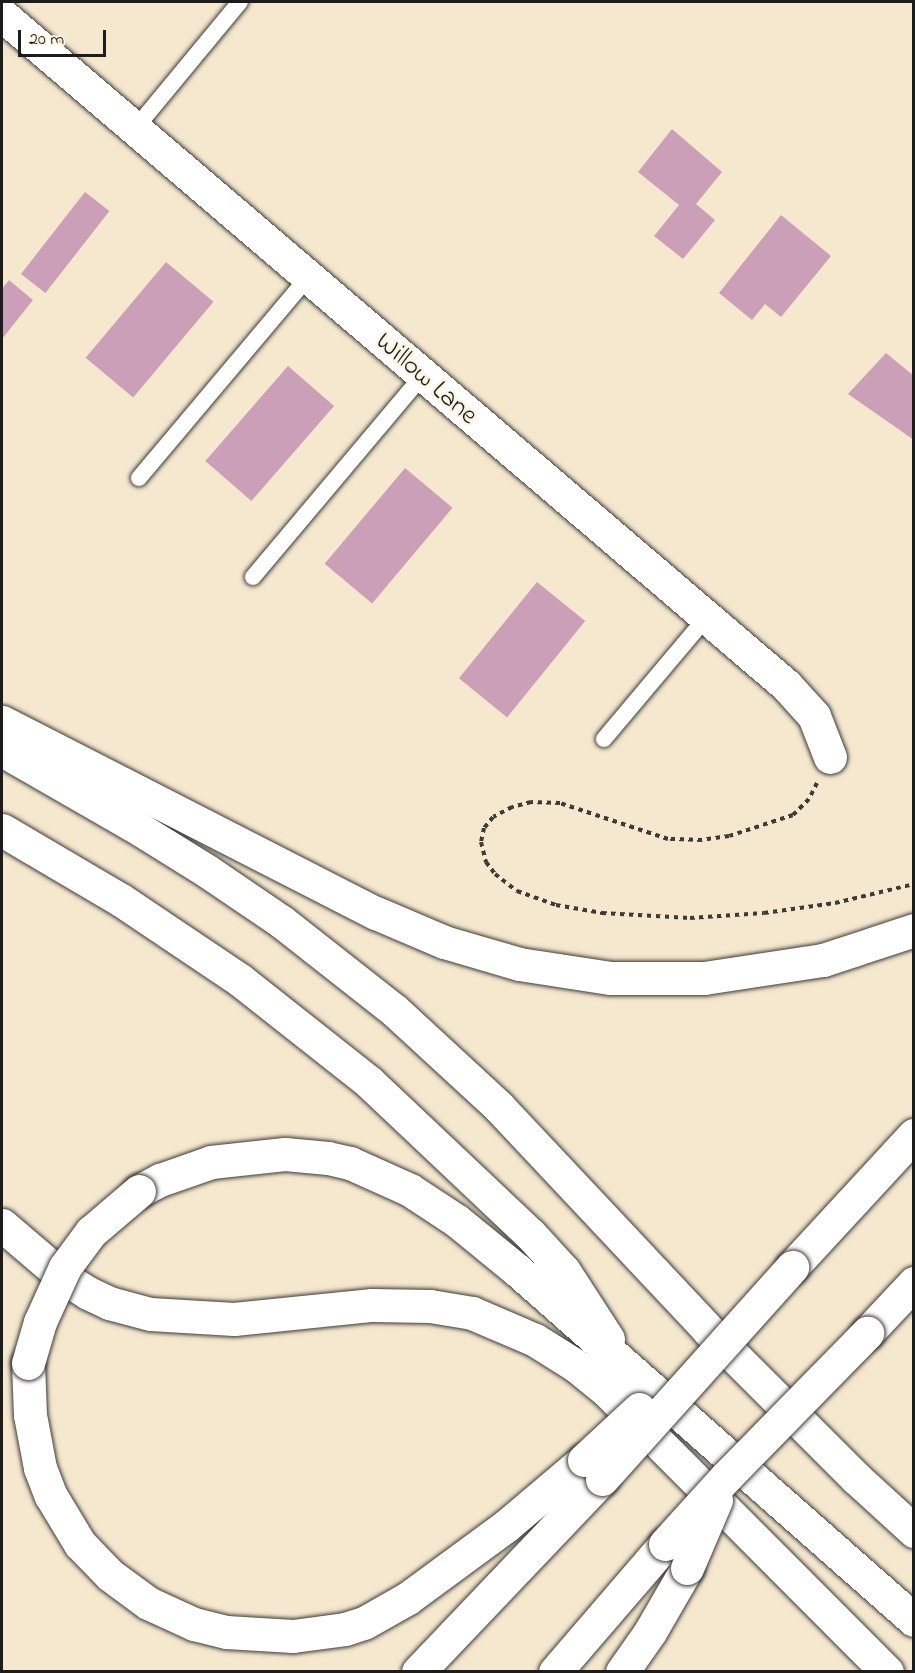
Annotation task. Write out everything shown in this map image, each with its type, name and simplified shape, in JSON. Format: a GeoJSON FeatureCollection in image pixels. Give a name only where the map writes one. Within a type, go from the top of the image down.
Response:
{"type":"FeatureCollection","features":[{"type":"Feature","properties":{"kind":"main road","name":"Willow Lane"},"geometry":{"type":"LineString","coordinates":[[2,15],[786,685],[814,716],[830,757]]}},
{"type":"Feature","properties":{"kind":"main road"},"geometry":{"type":"LineString","coordinates":[[2,722],[376,913],[444,942],[519,964],[611,978],[705,978],[823,960],[914,930]]}},
{"type":"Feature","properties":{"kind":"main road"},"geometry":{"type":"LineString","coordinates":[[2,750],[177,852],[321,951],[412,1026],[499,1107],[810,1433],[914,1531]]}},
{"type":"Feature","properties":{"kind":"main road"},"geometry":{"type":"LineString","coordinates":[[2,830],[121,900],[230,973],[369,1082],[494,1198],[564,1271],[620,1359]]}},
{"type":"Feature","properties":{"kind":"main road"},"geometry":{"type":"LineString","coordinates":[[418,1671],[593,1469],[792,1267],[914,1135]]}},
{"type":"Feature","properties":{"kind":"main road"},"geometry":{"type":"LineString","coordinates":[[593,1469],[506,1526],[408,1598],[364,1623],[345,1629],[293,1636],[226,1632],[194,1624],[148,1603],[110,1575],[81,1544],[51,1496],[40,1468],[30,1415],[28,1363],[46,1305],[65,1267],[91,1232],[139,1191],[185,1170],[242,1157],[303,1155],[328,1158],[360,1167],[410,1190],[457,1221],[620,1359],[914,1620]]}},
{"type":"Feature","properties":{"kind":"main road"},"geometry":{"type":"LineString","coordinates":[[2,1225],[64,1278],[88,1293],[109,1303],[150,1314],[234,1319],[372,1305],[430,1306],[472,1313],[535,1340],[575,1365],[606,1390],[887,1671]]}},
{"type":"Feature","properties":{"kind":"main road"},"geometry":{"type":"LineString","coordinates":[[645,1262],[823,1425],[914,1501]]}},
{"type":"Feature","properties":{"kind":"main road"},"geometry":{"type":"LineString","coordinates":[[555,1671],[664,1544],[914,1283]]}},
{"type":"Feature","properties":{"kind":"main road"},"geometry":{"type":"LineString","coordinates":[[867,1333],[914,1313]]}},
{"type":"Feature","properties":{"kind":"main road"},"geometry":{"type":"LineString","coordinates":[[622,1671],[650,1632],[687,1568],[726,1477]]}},
{"type":"Feature","properties":{"kind":"lane"},"geometry":{"type":"LineString","coordinates":[[134,130],[240,2]]}},
{"type":"Feature","properties":{"kind":"lane"},"geometry":{"type":"LineString","coordinates":[[138,478],[308,277]]}},
{"type":"Feature","properties":{"kind":"lane"},"geometry":{"type":"LineString","coordinates":[[253,577],[422,376]]}},
{"type":"Feature","properties":{"kind":"lane"},"geometry":{"type":"LineString","coordinates":[[604,739],[706,618]]}},
{"type":"Feature","properties":{"kind":"path"},"geometry":{"type":"LineString","coordinates":[[830,757],[801,809],[771,824],[729,836],[702,840],[668,839],[560,803],[531,802],[493,817],[484,828],[481,842],[486,862],[508,885],[536,899],[578,909],[642,916],[690,918],[764,913],[835,903],[914,884]]}},
{"type":"Feature","properties":{"kind":"building"},"geometry":{"type":"Polygon","coordinates":[[[672,129],[722,172],[696,204],[715,220],[683,259],[654,236],[679,205],[638,172],[672,129]]]}},
{"type":"Feature","properties":{"kind":"building"},"geometry":{"type":"Polygon","coordinates":[[[85,192],[109,211],[45,293],[21,274],[85,192]]]}},
{"type":"Feature","properties":{"kind":"building"},"geometry":{"type":"Polygon","coordinates":[[[781,215],[831,256],[781,317],[765,304],[752,320],[719,293],[781,215]]]}},
{"type":"Feature","properties":{"kind":"building"},"geometry":{"type":"Polygon","coordinates":[[[166,262],[213,302],[133,398],[86,358],[166,262]]]}},
{"type":"Feature","properties":{"kind":"building"},"geometry":{"type":"Polygon","coordinates":[[[9,280],[33,300],[2,339],[2,289],[9,280]]]}},
{"type":"Feature","properties":{"kind":"building"},"geometry":{"type":"Polygon","coordinates":[[[886,353],[914,376],[914,440],[848,394],[886,353]]]}},
{"type":"Feature","properties":{"kind":"building"},"geometry":{"type":"Polygon","coordinates":[[[288,366],[334,406],[251,501],[205,461],[288,366]]]}},
{"type":"Feature","properties":{"kind":"building"},"geometry":{"type":"Polygon","coordinates":[[[405,468],[452,508],[372,604],[325,564],[405,468]]]}},
{"type":"Feature","properties":{"kind":"building"},"geometry":{"type":"Polygon","coordinates":[[[537,582],[585,621],[507,717],[459,678],[537,582]]]}}]}
